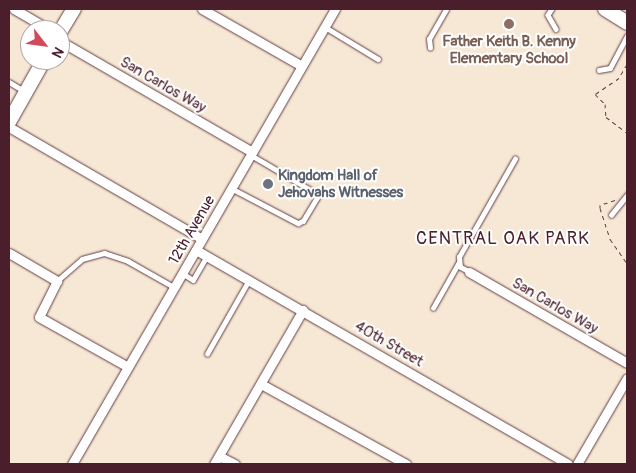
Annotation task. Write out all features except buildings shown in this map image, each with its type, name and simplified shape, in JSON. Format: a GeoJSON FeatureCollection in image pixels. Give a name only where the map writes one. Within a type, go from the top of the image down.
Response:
{"type":"FeatureCollection","features":[{"type":"Feature","properties":{"kind":"street"},"geometry":{"type":"LineString","coordinates":[[14,9],[33,20]]}},
{"type":"Feature","properties":{"kind":"street"},"geometry":{"type":"LineString","coordinates":[[67,20],[74,9]]}},
{"type":"Feature","properties":{"kind":"street"},"geometry":{"type":"LineString","coordinates":[[202,9],[302,66]]}},
{"type":"Feature","properties":{"kind":"street","name":"12th Avenue"},"geometry":{"type":"LineString","coordinates":[[72,464],[335,9]]}},
{"type":"Feature","properties":{"kind":"street"},"geometry":{"type":"LineString","coordinates":[[605,9],[627,23]]}},
{"type":"Feature","properties":{"kind":"street","name":"San Carlos Way"},"geometry":{"type":"LineString","coordinates":[[70,47],[251,154]]}},
{"type":"Feature","properties":{"kind":"street"},"geometry":{"type":"LineString","coordinates":[[9,122],[38,70]]}},
{"type":"Feature","properties":{"kind":"street"},"geometry":{"type":"LineString","coordinates":[[9,127],[202,239]]}},
{"type":"Feature","properties":{"kind":"street","name":"40th Street"},"geometry":{"type":"LineString","coordinates":[[196,250],[304,310],[568,464]]}},
{"type":"Feature","properties":{"kind":"street"},"geometry":{"type":"LineString","coordinates":[[9,253],[57,281],[39,318],[128,367]]}},
{"type":"Feature","properties":{"kind":"street","name":"San Carlos Way"},"geometry":{"type":"LineString","coordinates":[[469,272],[627,363]]}},
{"type":"Feature","properties":{"kind":"street"},"geometry":{"type":"LineString","coordinates":[[214,464],[304,310]]}},
{"type":"Feature","properties":{"kind":"street"},"geometry":{"type":"LineString","coordinates":[[577,464],[626,381]]}},
{"type":"Feature","properties":{"kind":"street"},"geometry":{"type":"LineString","coordinates":[[261,384],[406,464]]}},
{"type":"Feature","properties":{"kind":"street"},"geometry":{"type":"LineString","coordinates":[[219,456],[235,464]]}},
{"type":"Feature","properties":{"kind":"lane"},"geometry":{"type":"LineString","coordinates":[[430,48],[429,39],[446,9]]}},
{"type":"Feature","properties":{"kind":"lane"},"geometry":{"type":"LineString","coordinates":[[552,9],[548,15],[556,29]]}},
{"type":"Feature","properties":{"kind":"lane"},"geometry":{"type":"LineString","coordinates":[[325,27],[378,59]]}},
{"type":"Feature","properties":{"kind":"lane"},"geometry":{"type":"LineString","coordinates":[[599,70],[610,68],[627,36]]}},
{"type":"Feature","properties":{"kind":"lane"},"geometry":{"type":"LineString","coordinates":[[9,82],[26,92]]}},
{"type":"Feature","properties":{"kind":"lane"},"geometry":{"type":"LineString","coordinates":[[231,188],[298,223],[303,222],[317,198],[315,193],[251,154]]}},
{"type":"Feature","properties":{"kind":"lane"},"geometry":{"type":"LineString","coordinates":[[432,308],[458,264],[459,257],[514,159]]}},
{"type":"Feature","properties":{"kind":"lane"},"geometry":{"type":"LineString","coordinates":[[611,215],[627,195]]}},
{"type":"Feature","properties":{"kind":"lane"},"geometry":{"type":"LineString","coordinates":[[57,281],[82,259],[104,253],[128,261],[174,287]]}},
{"type":"Feature","properties":{"kind":"lane"},"geometry":{"type":"LineString","coordinates":[[182,273],[193,280],[207,256]]}},
{"type":"Feature","properties":{"kind":"lane"},"geometry":{"type":"LineString","coordinates":[[458,264],[469,272]]}},
{"type":"Feature","properties":{"kind":"lane"},"geometry":{"type":"LineString","coordinates":[[207,354],[249,280]]}},
{"type":"Feature","properties":{"kind":"path"},"geometry":{"type":"LineString","coordinates":[[627,64],[619,78],[595,94],[605,104],[606,117],[613,125],[627,129],[627,133]]}},
{"type":"Feature","properties":{"kind":"path"},"geometry":{"type":"LineString","coordinates":[[620,194],[600,205],[600,208],[610,239],[627,263]]}},
{"type":"Feature","properties":{"kind":"place","name":"Father Keith B. Kenny Elementary School"},"geometry":{"type":"Point","coordinates":[509,24]}},
{"type":"Feature","properties":{"kind":"place","name":"Kingdom Hall of Jehovahs Witnesses"},"geometry":{"type":"Point","coordinates":[268,184]}},
{"type":"Feature","properties":{"kind":"district","name":"CENTRAL OAK PARK"},"geometry":{"type":"Point","coordinates":[503,239]}}]}
